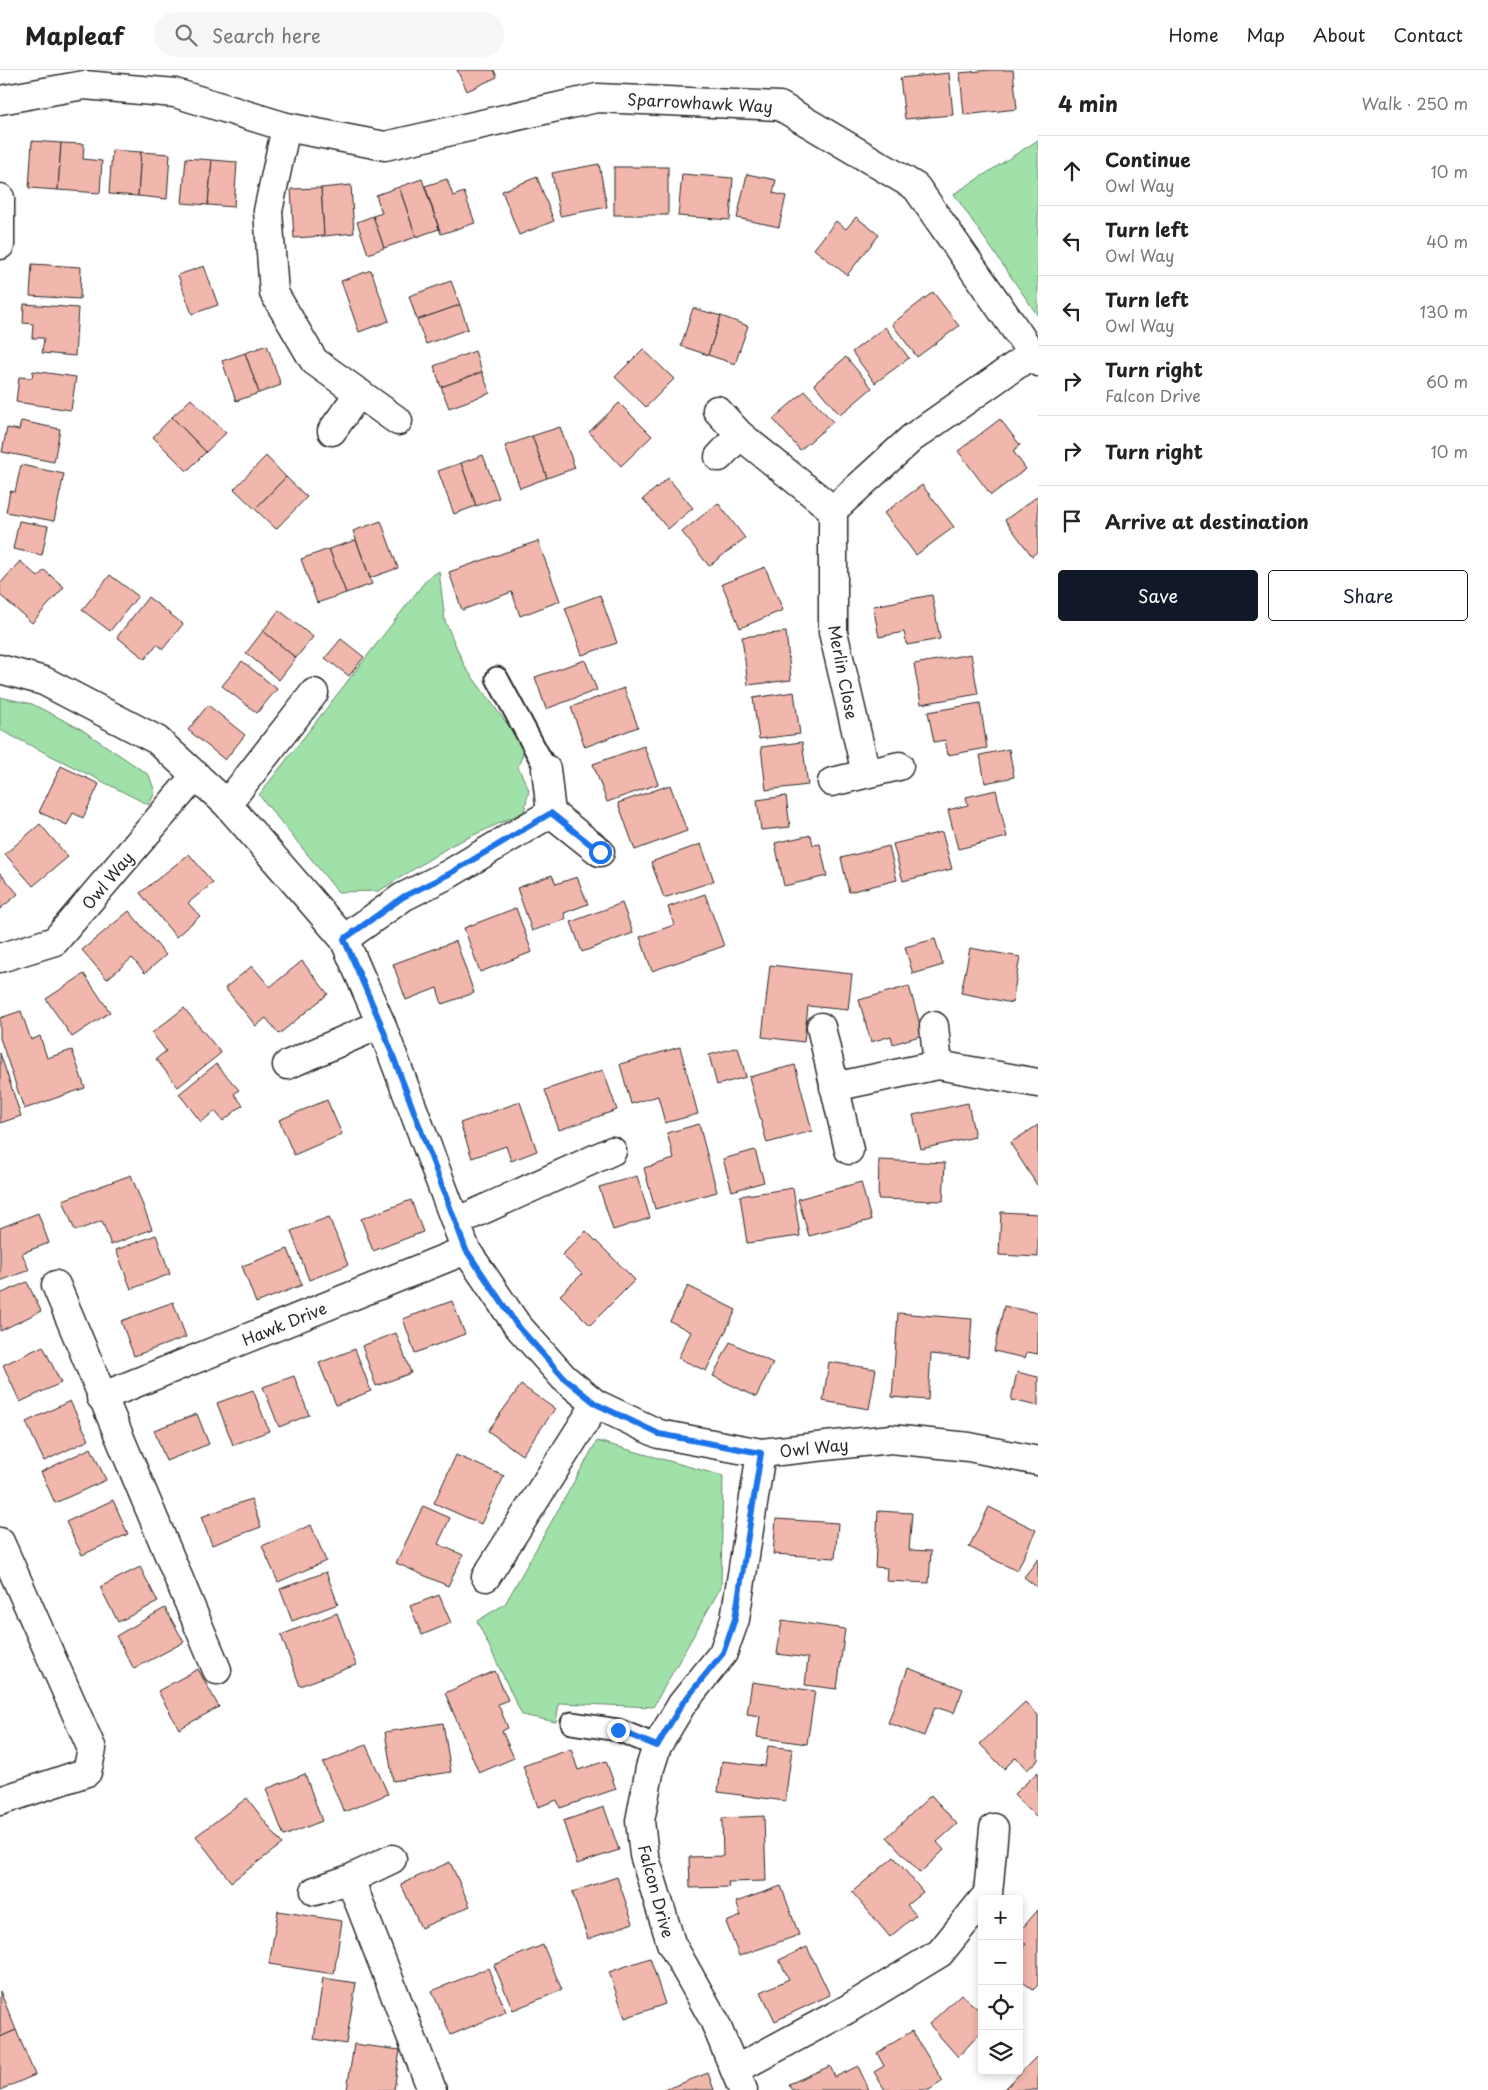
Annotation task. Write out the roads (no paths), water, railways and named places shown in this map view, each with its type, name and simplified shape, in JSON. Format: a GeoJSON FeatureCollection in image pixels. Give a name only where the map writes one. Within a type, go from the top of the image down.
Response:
{"type":"FeatureCollection","features":[{"type":"Feature","properties":{"kind":"street","name":"Sparrowhawk Way"},"geometry":{"type":"LineString","coordinates":[[0,100],[84,85],[175,93],[286,127],[385,146],[597,98],[780,106],[916,187],[1035,358]]}},
{"type":"Feature","properties":{"kind":"street"},"geometry":{"type":"LineString","coordinates":[[286,127],[268,211],[274,294],[314,361],[398,421]]}},
{"type":"Feature","properties":{"kind":"street"},"geometry":{"type":"LineString","coordinates":[[0,198],[0,245]]}},
{"type":"Feature","properties":{"kind":"street"},"geometry":{"type":"LineString","coordinates":[[717,410],[740,435],[833,510],[912,438],[1035,358]]}},
{"type":"Feature","properties":{"kind":"street"},"geometry":{"type":"LineString","coordinates":[[332,431],[359,393]]}},
{"type":"Feature","properties":{"kind":"street"},"geometry":{"type":"LineString","coordinates":[[719,457],[740,435]]}},
{"type":"Feature","properties":{"kind":"street","name":"Merlin Close"},"geometry":{"type":"LineString","coordinates":[[833,510],[833,632],[866,773]]}},
{"type":"Feature","properties":{"kind":"street","name":"Owl Way"},"geometry":{"type":"LineString","coordinates":[[0,669],[44,681],[157,740],[227,804],[344,939],[381,1024],[466,1250],[517,1325],[564,1378],[596,1404],[659,1434],[761,1453],[891,1438],[969,1447],[1038,1461]]}},
{"type":"Feature","properties":{"kind":"street"},"geometry":{"type":"LineString","coordinates":[[227,804],[314,693]]}},
{"type":"Feature","properties":{"kind":"street"},"geometry":{"type":"LineString","coordinates":[[832,782],[899,766]]}},
{"type":"Feature","properties":{"kind":"street"},"geometry":{"type":"LineString","coordinates":[[546,769],[551,813],[600,852]]}},
{"type":"Feature","properties":{"kind":"street","name":"Owl Way"},"geometry":{"type":"LineString","coordinates":[[0,958],[55,941],[196,775]]}},
{"type":"Feature","properties":{"kind":"street"},"geometry":{"type":"LineString","coordinates":[[344,939],[403,897],[449,874],[551,813]]}},
{"type":"Feature","properties":{"kind":"street"},"geometry":{"type":"LineString","coordinates":[[286,1065],[381,1024]]}},
{"type":"Feature","properties":{"kind":"street"},"geometry":{"type":"LineString","coordinates":[[934,1026],[938,1065]]}},
{"type":"Feature","properties":{"kind":"street"},"geometry":{"type":"LineString","coordinates":[[821,1027],[849,1150]]}},
{"type":"Feature","properties":{"kind":"street"},"geometry":{"type":"LineString","coordinates":[[834,1087],[938,1065],[1038,1083]]}},
{"type":"Feature","properties":{"kind":"street"},"geometry":{"type":"LineString","coordinates":[[456,1222],[612,1151]]}},
{"type":"Feature","properties":{"kind":"street","name":"Hawk Drive"},"geometry":{"type":"LineString","coordinates":[[101,1397],[466,1250]]}},
{"type":"Feature","properties":{"kind":"street"},"geometry":{"type":"LineString","coordinates":[[56,1285],[101,1397],[217,1670]]}},
{"type":"Feature","properties":{"kind":"street"},"geometry":{"type":"LineString","coordinates":[[486,1577],[596,1404]]}},
{"type":"Feature","properties":{"kind":"street","name":"Falcon Drive"},"geometry":{"type":"LineString","coordinates":[[761,1453],[735,1619],[723,1653],[682,1704],[657,1746],[650,1768],[640,1821],[644,1855],[671,1943],[714,2020],[739,2080],[846,2010],[940,1953],[978,1906]]}},
{"type":"Feature","properties":{"kind":"street"},"geometry":{"type":"LineString","coordinates":[[0,1542],[92,1749],[87,1772],[0,1801]]}},
{"type":"Feature","properties":{"kind":"street","name":"Falcon Drive"},"geometry":{"type":"LineString","coordinates":[[987,1895],[994,1828]]}},
{"type":"Feature","properties":{"kind":"street"},"geometry":{"type":"LineString","coordinates":[[315,1890],[350,1879],[392,1859]]}},
{"type":"Feature","properties":{"kind":"street"},"geometry":{"type":"LineString","coordinates":[[350,1879],[432,2090]]}},
{"type":"Feature","properties":{"kind":"lane"},"geometry":{"type":"LineString","coordinates":[[497,678],[546,769]]}},
{"type":"Feature","properties":{"kind":"lane"},"geometry":{"type":"LineString","coordinates":[[572,1723],[618,1730],[657,1746]]}}]}
